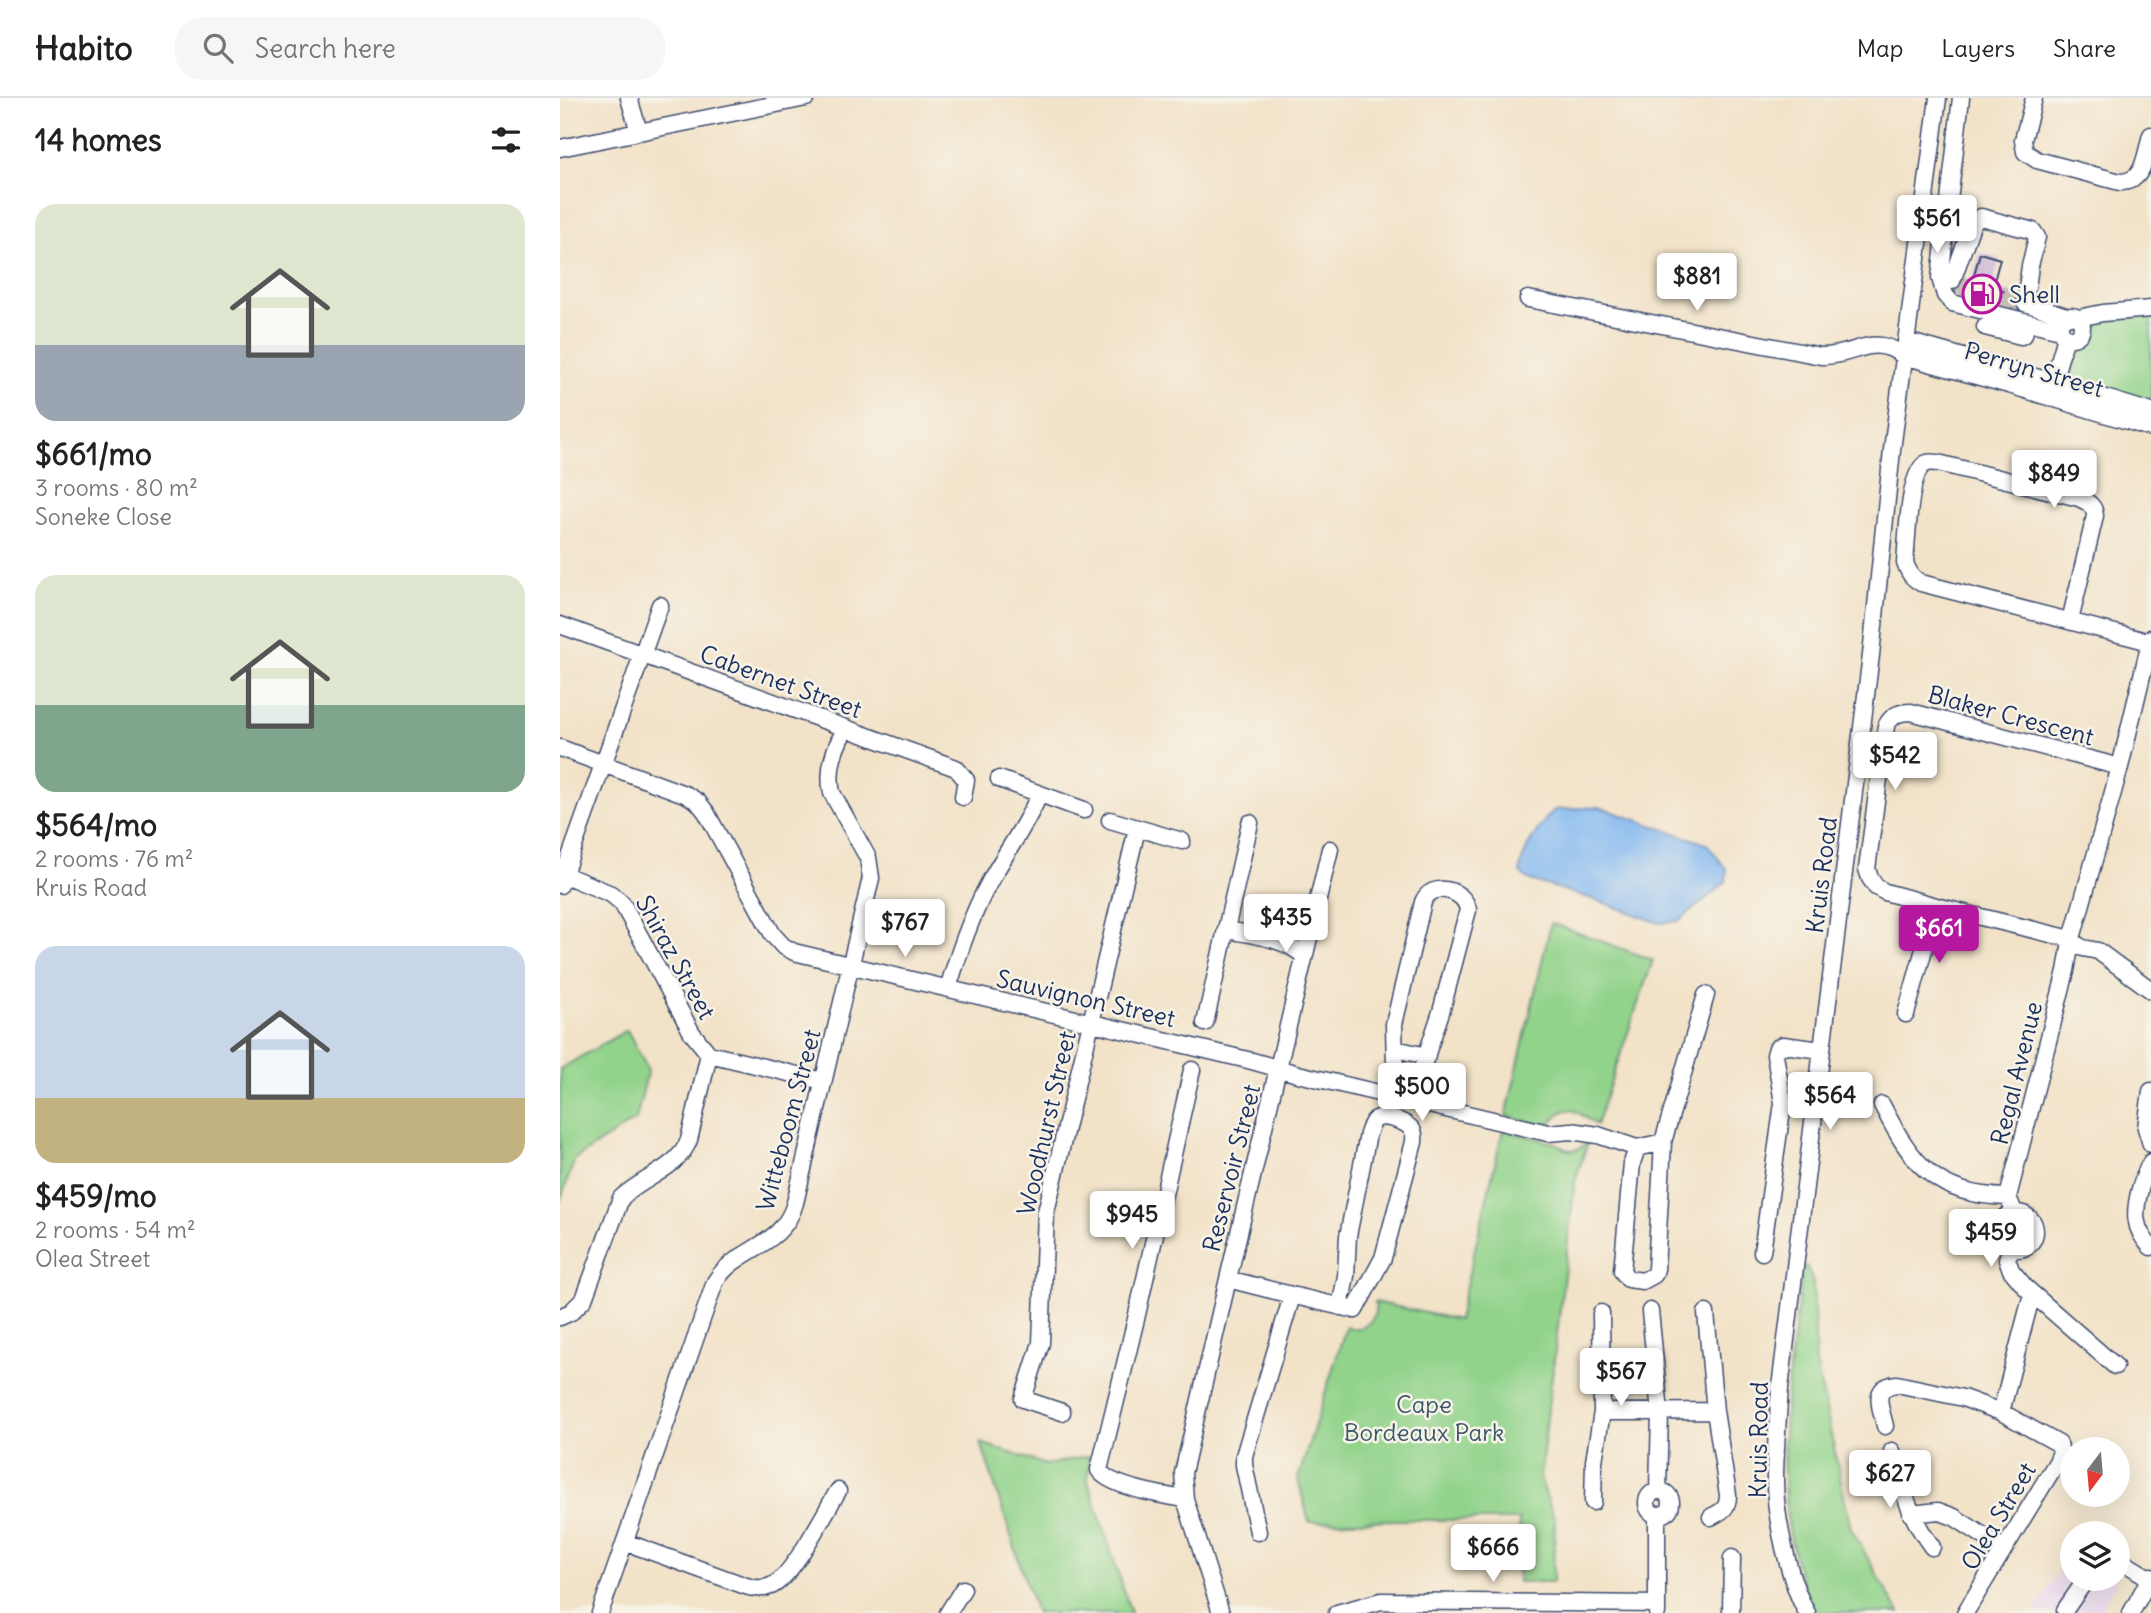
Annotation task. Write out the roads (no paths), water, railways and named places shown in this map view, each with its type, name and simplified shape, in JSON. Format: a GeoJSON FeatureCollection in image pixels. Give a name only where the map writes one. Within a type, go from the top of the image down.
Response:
{"type":"FeatureCollection","features":[{"type":"Feature","properties":{"kind":"street"},"geometry":{"type":"LineString","coordinates":[[629,98],[639,132]]}},
{"type":"Feature","properties":{"kind":"street"},"geometry":{"type":"LineString","coordinates":[[560,148],[806,98]]}},
{"type":"Feature","properties":{"kind":"street","name":"Kruis Road"},"geometry":{"type":"LineString","coordinates":[[1807,1613],[1784,1548],[1775,1483],[1780,1388],[1871,655],[1901,348],[1938,98]]}},
{"type":"Feature","properties":{"kind":"street"},"geometry":{"type":"LineString","coordinates":[[1950,281],[1961,98]]}},
{"type":"Feature","properties":{"kind":"street"},"geometry":{"type":"LineString","coordinates":[[2034,98],[2023,146],[2025,152],[2037,160],[2120,182],[2130,182],[2137,178],[2151,135]]}},
{"type":"Feature","properties":{"kind":"street"},"geometry":{"type":"LineString","coordinates":[[2067,325],[2025,303],[2037,237],[2033,232],[1981,217],[1974,219],[1945,295],[1952,303],[2028,321],[2067,325],[2103,313],[2151,309]]}},
{"type":"Feature","properties":{"kind":"street"},"geometry":{"type":"LineString","coordinates":[[1528,299],[1821,356],[1843,354],[1866,346],[1901,348]]}},
{"type":"Feature","properties":{"kind":"street"},"geometry":{"type":"LineString","coordinates":[[1984,327],[2020,336],[2024,334],[2028,321]]}},
{"type":"Feature","properties":{"kind":"street"},"geometry":{"type":"LineString","coordinates":[[2049,398],[2067,325]]}},
{"type":"Feature","properties":{"kind":"street","name":"Perryn Street"},"geometry":{"type":"LineString","coordinates":[[1901,348],[2053,382],[2151,412]]}},
{"type":"Feature","properties":{"kind":"street","name":"Perryn Street"},"geometry":{"type":"LineString","coordinates":[[1901,348],[2049,398],[2151,428]]}},
{"type":"Feature","properties":{"kind":"street"},"geometry":{"type":"LineString","coordinates":[[2070,621],[2095,516],[2092,505],[2079,498],[1938,463],[1927,463],[1920,468],[1912,487],[1905,563],[1913,578],[1921,583],[2070,621],[2150,640]]}},
{"type":"Feature","properties":{"kind":"street"},"geometry":{"type":"LineString","coordinates":[[561,878],[660,605]]}},
{"type":"Feature","properties":{"kind":"street","name":"Cabernet Street"},"geometry":{"type":"LineString","coordinates":[[560,625],[956,768],[966,780],[963,797]]}},
{"type":"Feature","properties":{"kind":"street","name":"Regal Avenue"},"geometry":{"type":"LineString","coordinates":[[2008,1197],[2066,971],[2071,942],[2120,767],[2150,640]]}},
{"type":"Feature","properties":{"kind":"street","name":"Blaker Crescent"},"geometry":{"type":"LineString","coordinates":[[2120,767],[1911,712],[1902,712],[1895,715],[1886,726],[1867,869],[1876,887],[1885,892],[2063,937],[2083,948],[2098,951],[2151,990]]}},
{"type":"Feature","properties":{"kind":"street","name":"Witteboom Street"},"geometry":{"type":"LineString","coordinates":[[600,1613],[715,1282],[727,1266],[778,1234],[792,1212],[871,878],[868,858],[832,793],[830,783],[832,760],[846,728]]}},
{"type":"Feature","properties":{"kind":"street","name":"Sauvignon Street"},"geometry":{"type":"LineString","coordinates":[[560,748],[687,795],[698,802],[706,811],[773,935],[783,946],[794,952],[1548,1133],[1571,1131],[1598,1135],[1637,1149]]}},
{"type":"Feature","properties":{"kind":"street"},"geometry":{"type":"LineString","coordinates":[[999,779],[1084,810]]}},
{"type":"Feature","properties":{"kind":"street"},"geometry":{"type":"LineString","coordinates":[[948,988],[984,892],[1029,818],[1039,795]]}},
{"type":"Feature","properties":{"kind":"street"},"geometry":{"type":"LineString","coordinates":[[1110,820],[1182,841]]}},
{"type":"Feature","properties":{"kind":"street"},"geometry":{"type":"LineString","coordinates":[[1206,1023],[1250,823]]}},
{"type":"Feature","properties":{"kind":"street"},"geometry":{"type":"LineString","coordinates":[[1091,1022],[1137,829]]}},
{"type":"Feature","properties":{"kind":"street","name":"Reservoir Street"},"geometry":{"type":"LineString","coordinates":[[1221,1613],[1185,1499],[1183,1473],[1331,849]]}},
{"type":"Feature","properties":{"kind":"street","name":"Shiraz Street"},"geometry":{"type":"LineString","coordinates":[[561,878],[611,894],[622,903],[692,1033],[709,1054]]}},
{"type":"Feature","properties":{"kind":"street"},"geometry":{"type":"LineString","coordinates":[[1390,1096],[1395,1068],[1394,1024],[1425,895],[1438,890],[1452,892],[1462,897],[1468,910],[1427,1056],[1411,1101]]}},
{"type":"Feature","properties":{"kind":"street"},"geometry":{"type":"LineString","coordinates":[[1906,1014],[1936,906]]}},
{"type":"Feature","properties":{"kind":"street"},"geometry":{"type":"LineString","coordinates":[[1226,930],[1285,943],[1304,956]]}},
{"type":"Feature","properties":{"kind":"street"},"geometry":{"type":"LineString","coordinates":[[1663,1142],[1637,1149],[1632,1163],[1622,1271],[1628,1279],[1643,1281],[1654,1275],[1656,1269],[1663,1142],[1706,995]]}},
{"type":"Feature","properties":{"kind":"street","name":"Woodhurst Street"},"geometry":{"type":"LineString","coordinates":[[1062,1412],[1023,1399],[1041,1343],[1046,1212],[1091,1022]]}},
{"type":"Feature","properties":{"kind":"street"},"geometry":{"type":"LineString","coordinates":[[1762,1252],[1783,1103],[1774,1055],[1777,1048],[1783,1045],[1822,1050]]}},
{"type":"Feature","properties":{"kind":"street"},"geometry":{"type":"LineString","coordinates":[[1395,1049],[1427,1056]]}},
{"type":"Feature","properties":{"kind":"street"},"geometry":{"type":"LineString","coordinates":[[560,1317],[571,1312],[584,1299],[621,1198],[685,1152],[709,1054],[823,1081]]}},
{"type":"Feature","properties":{"kind":"street"},"geometry":{"type":"LineString","coordinates":[[1185,1499],[1155,1495],[1107,1478],[1099,1470],[1099,1464],[1136,1319],[1192,1070]]}},
{"type":"Feature","properties":{"kind":"street"},"geometry":{"type":"LineString","coordinates":[[2151,1091],[2146,1128],[2151,1144]]}},
{"type":"Feature","properties":{"kind":"street"},"geometry":{"type":"LineString","coordinates":[[1882,1105],[1907,1150],[1934,1177],[1951,1188],[1970,1194],[2008,1197],[2015,1214]]}},
{"type":"Feature","properties":{"kind":"street"},"geometry":{"type":"LineString","coordinates":[[1384,1117],[1411,1128],[1414,1142],[1384,1258],[1348,1308],[1348,1236],[1368,1134],[1371,1125],[1384,1117]]}},
{"type":"Feature","properties":{"kind":"street"},"geometry":{"type":"LineString","coordinates":[[2151,1162],[2135,1211],[2138,1229],[2151,1247]]}},
{"type":"Feature","properties":{"kind":"street"},"geometry":{"type":"LineString","coordinates":[[2024,1214],[2030,1218],[2036,1229],[2035,1235],[2029,1246],[2017,1250],[2011,1248],[2001,1240],[2000,1228],[2006,1217],[2024,1214]]}},
{"type":"Feature","properties":{"kind":"street"},"geometry":{"type":"LineString","coordinates":[[2011,1248],[2007,1259],[2019,1280],[2115,1366]]}},
{"type":"Feature","properties":{"kind":"street"},"geometry":{"type":"LineString","coordinates":[[1228,1279],[1348,1308]]}},
{"type":"Feature","properties":{"kind":"street"},"geometry":{"type":"LineString","coordinates":[[2001,1412],[2032,1294]]}},
{"type":"Feature","properties":{"kind":"street"},"geometry":{"type":"LineString","coordinates":[[1258,1532],[1244,1455],[1292,1296]]}},
{"type":"Feature","properties":{"kind":"street"},"geometry":{"type":"LineString","coordinates":[[1337,1613],[1372,1608],[1381,1601],[1657,1609],[1657,1516],[1667,1513],[1672,1504],[1668,1494],[1658,1491],[1660,1413],[1650,1311]]}},
{"type":"Feature","properties":{"kind":"street"},"geometry":{"type":"LineString","coordinates":[[1593,1502],[1594,1461],[1602,1412],[1601,1313]]}},
{"type":"Feature","properties":{"kind":"street"},"geometry":{"type":"LineString","coordinates":[[1706,1313],[1715,1411],[1728,1501],[1724,1511],[1711,1517]]}},
{"type":"Feature","properties":{"kind":"street","name":"Olea Street"},"geometry":{"type":"LineString","coordinates":[[1885,1426],[1879,1400],[1880,1392],[1889,1385],[1897,1384],[1963,1398],[2001,1412],[2059,1444],[2061,1452],[2057,1462],[1965,1613]]}},
{"type":"Feature","properties":{"kind":"street"},"geometry":{"type":"LineString","coordinates":[[1602,1412],[1715,1411]]}},
{"type":"Feature","properties":{"kind":"street"},"geometry":{"type":"LineString","coordinates":[[1892,1451],[1910,1514],[1932,1547]]}},
{"type":"Feature","properties":{"kind":"street"},"geometry":{"type":"LineString","coordinates":[[625,1542],[743,1585],[759,1588],[771,1586],[787,1575],[838,1491]]}},
{"type":"Feature","properties":{"kind":"street"},"geometry":{"type":"LineString","coordinates":[[1910,1514],[1938,1511],[1954,1517],[2004,1549]]}},
{"type":"Feature","properties":{"kind":"street"},"geometry":{"type":"LineString","coordinates":[[1731,1613],[1732,1558]]}},
{"type":"Feature","properties":{"kind":"street"},"geometry":{"type":"LineString","coordinates":[[2130,1566],[2151,1578],[2131,1613]]}},
{"type":"Feature","properties":{"kind":"street"},"geometry":{"type":"LineString","coordinates":[[953,1611],[963,1589]]}},
{"type":"Feature","properties":{"kind":"street"},"geometry":{"type":"LineString","coordinates":[[2065,1610],[2078,1591]]}},
{"type":"Feature","properties":{"kind":"water"},"geometry":{"type":"Polygon","coordinates":[[[1599,807],[1707,844],[1727,870],[1726,882],[1679,921],[1659,923],[1530,880],[1520,873],[1532,839],[1554,810],[1599,807]]]}},
{"type":"Feature","properties":{"kind":"tunnel"},"geometry":{"type":"LineString","coordinates":[[1957,283],[2025,303]]}},
{"type":"Feature","properties":{"kind":"place","name":"Shell"},"geometry":{"type":"Point","coordinates":[1982,294]}},
{"type":"Feature","properties":{"kind":"park label","name":"Cape Bordeaux Park"},"geometry":{"type":"Point","coordinates":[1424,1418]}}]}
